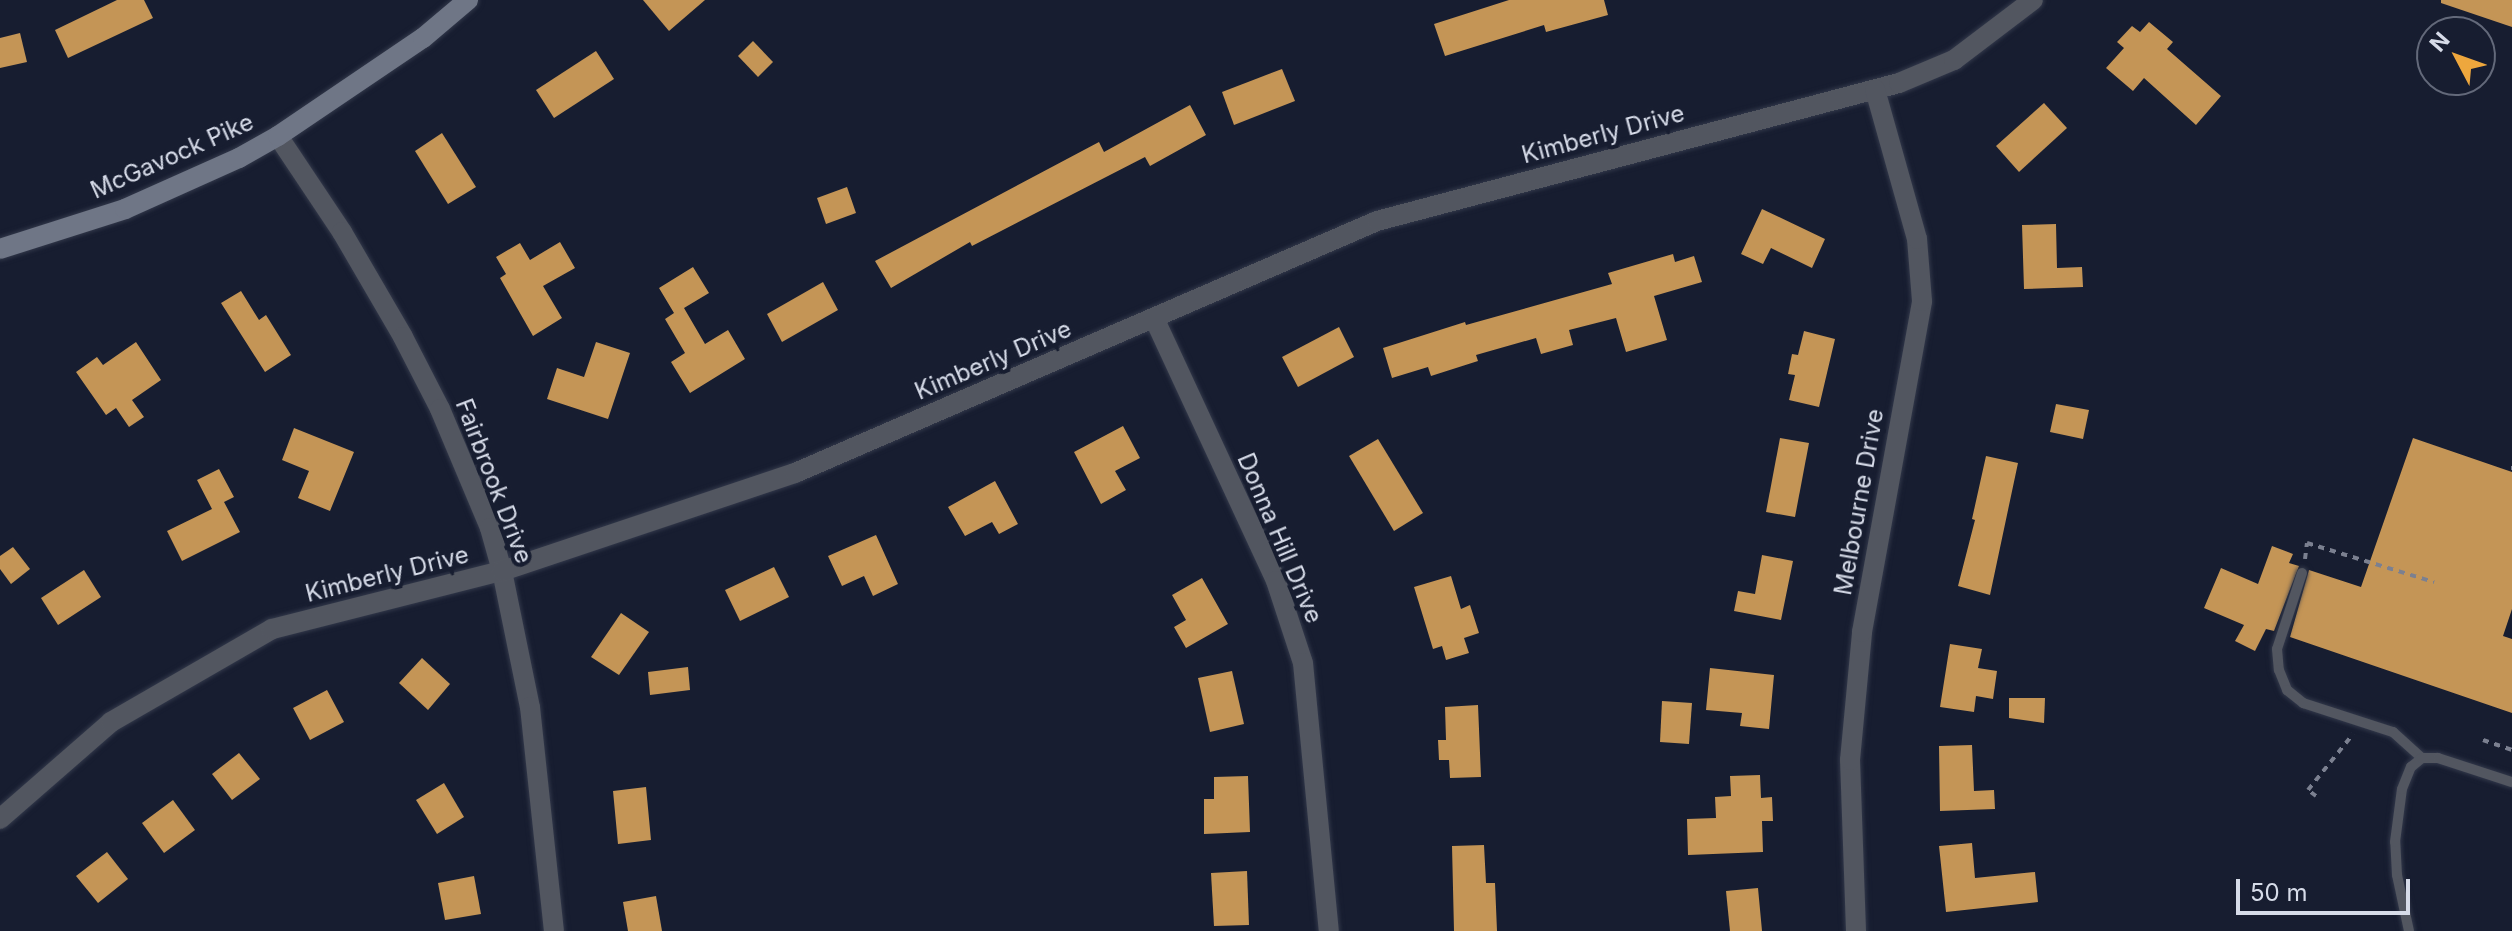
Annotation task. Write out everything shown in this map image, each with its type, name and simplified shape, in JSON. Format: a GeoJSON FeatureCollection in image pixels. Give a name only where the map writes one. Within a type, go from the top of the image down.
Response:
{"type":"FeatureCollection","features":[{"type":"Feature","properties":{"kind":"main road","name":"McGavock Pike"},"geometry":{"type":"LineString","coordinates":[[0,249],[125,209],[213,171],[278,136],[423,38],[468,0]]}},
{"type":"Feature","properties":{"kind":"street","name":"Kimberly Drive"},"geometry":{"type":"LineString","coordinates":[[0,819],[111,722],[272,629],[502,571],[795,473],[1155,320],[1377,221],[1875,90],[1954,60],[2033,0]]}},
{"type":"Feature","properties":{"kind":"street","name":"Melbourne Drive"},"geometry":{"type":"LineString","coordinates":[[1856,931],[1850,760],[1862,632],[1922,301],[1917,239],[1875,90]]}},
{"type":"Feature","properties":{"kind":"street","name":"Fairbrook Drive"},"geometry":{"type":"LineString","coordinates":[[278,136],[342,232],[415,361],[490,528],[502,571],[531,719],[554,931]]}},
{"type":"Feature","properties":{"kind":"street","name":"Donna Hill Drive"},"geometry":{"type":"LineString","coordinates":[[1155,320],[1276,581],[1303,663],[1329,931]]}},
{"type":"Feature","properties":{"kind":"lane"},"geometry":{"type":"LineString","coordinates":[[2302,573],[2277,649],[2282,680],[2294,698],[2402,738],[2422,758]]}},
{"type":"Feature","properties":{"kind":"lane"},"geometry":{"type":"LineString","coordinates":[[2409,931],[2397,875],[2395,842],[2402,789],[2411,767],[2422,758],[2446,759],[2512,782]]}},
{"type":"Feature","properties":{"kind":"path"},"geometry":{"type":"LineString","coordinates":[[2302,573],[2307,543],[2434,582]]}},
{"type":"Feature","properties":{"kind":"path"},"geometry":{"type":"LineString","coordinates":[[2316,796],[2308,790],[2363,722]]}},
{"type":"Feature","properties":{"kind":"path"},"geometry":{"type":"LineString","coordinates":[[2483,740],[2512,750]]}},
{"type":"Feature","properties":{"kind":"building"},"geometry":{"type":"Polygon","coordinates":[[[117,0],[144,0],[153,18],[68,58],[55,30],[117,0]]]}},
{"type":"Feature","properties":{"kind":"building"},"geometry":{"type":"Polygon","coordinates":[[[643,0],[705,0],[669,31],[643,0]]]}},
{"type":"Feature","properties":{"kind":"building"},"geometry":{"type":"Polygon","coordinates":[[[1509,0],[1604,0],[1608,15],[1546,32],[1544,25],[1445,56],[1434,24],[1509,0]]]}},
{"type":"Feature","properties":{"kind":"building"},"geometry":{"type":"Polygon","coordinates":[[[2441,0],[2512,0],[2512,27],[2496,22],[2496,16],[2479,16],[2441,3],[2441,0]]]}},
{"type":"Feature","properties":{"kind":"building"},"geometry":{"type":"Polygon","coordinates":[[[2149,22],[2173,42],[2167,49],[2221,96],[2196,125],[2144,78],[2133,91],[2106,68],[2124,48],[2117,42],[2132,26],[2140,32],[2149,22]]]}},
{"type":"Feature","properties":{"kind":"building"},"geometry":{"type":"Polygon","coordinates":[[[20,33],[27,62],[0,68],[0,38],[20,33]]]}},
{"type":"Feature","properties":{"kind":"building"},"geometry":{"type":"Polygon","coordinates":[[[753,41],[773,62],[758,77],[738,56],[753,41]]]}},
{"type":"Feature","properties":{"kind":"building"},"geometry":{"type":"Polygon","coordinates":[[[596,51],[614,79],[554,118],[536,90],[596,51]]]}},
{"type":"Feature","properties":{"kind":"building"},"geometry":{"type":"Polygon","coordinates":[[[1282,69],[1295,101],[1234,125],[1222,92],[1282,69]]]}},
{"type":"Feature","properties":{"kind":"building"},"geometry":{"type":"Polygon","coordinates":[[[2044,103],[2067,128],[2019,172],[1996,146],[2044,103]]]}},
{"type":"Feature","properties":{"kind":"building"},"geometry":{"type":"Polygon","coordinates":[[[1190,105],[1206,135],[1150,166],[1145,157],[972,246],[970,242],[891,288],[875,261],[1099,142],[1104,152],[1190,105]]]}},
{"type":"Feature","properties":{"kind":"building"},"geometry":{"type":"Polygon","coordinates":[[[442,133],[476,187],[448,204],[415,151],[442,133]]]}},
{"type":"Feature","properties":{"kind":"building"},"geometry":{"type":"Polygon","coordinates":[[[847,187],[856,213],[826,224],[817,198],[847,187]]]}},
{"type":"Feature","properties":{"kind":"building"},"geometry":{"type":"Polygon","coordinates":[[[1762,209],[1825,239],[1812,268],[1771,248],[1763,264],[1741,254],[1762,209]]]}},
{"type":"Feature","properties":{"kind":"building"},"geometry":{"type":"Polygon","coordinates":[[[2056,224],[2057,268],[2082,267],[2083,287],[2024,289],[2022,225],[2056,224]]]}},
{"type":"Feature","properties":{"kind":"building"},"geometry":{"type":"Polygon","coordinates":[[[560,242],[575,268],[543,286],[562,318],[533,336],[500,278],[506,274],[496,257],[520,243],[530,260],[560,242]]]}},
{"type":"Feature","properties":{"kind":"building"},"geometry":{"type":"Polygon","coordinates":[[[1673,254],[1675,262],[1694,256],[1702,282],[1654,296],[1667,340],[1626,352],[1616,318],[1569,330],[1573,345],[1541,354],[1536,338],[1476,355],[1478,361],[1431,376],[1428,367],[1392,378],[1383,348],[1465,322],[1466,325],[1612,284],[1608,273],[1673,254]]]}},
{"type":"Feature","properties":{"kind":"building"},"geometry":{"type":"Polygon","coordinates":[[[693,267],[709,293],[684,308],[705,344],[728,330],[745,359],[690,393],[671,362],[685,353],[665,319],[674,313],[659,288],[693,267]]]}},
{"type":"Feature","properties":{"kind":"building"},"geometry":{"type":"Polygon","coordinates":[[[823,282],[838,310],[782,342],[767,314],[823,282]]]}},
{"type":"Feature","properties":{"kind":"building"},"geometry":{"type":"Polygon","coordinates":[[[241,291],[259,320],[266,315],[291,355],[265,372],[221,303],[241,291]]]}},
{"type":"Feature","properties":{"kind":"building"},"geometry":{"type":"Polygon","coordinates":[[[1339,327],[1354,357],[1298,387],[1282,357],[1339,327]]]}},
{"type":"Feature","properties":{"kind":"building"},"geometry":{"type":"Polygon","coordinates":[[[1804,331],[1835,339],[1819,407],[1789,400],[1795,375],[1788,374],[1792,354],[1798,355],[1804,331]]]}},
{"type":"Feature","properties":{"kind":"building"},"geometry":{"type":"Polygon","coordinates":[[[136,342],[161,380],[132,400],[144,417],[129,427],[116,408],[106,415],[76,372],[97,357],[103,365],[136,342]]]}},
{"type":"Feature","properties":{"kind":"building"},"geometry":{"type":"Polygon","coordinates":[[[596,342],[630,353],[608,419],[547,399],[557,368],[584,377],[596,342]]]}},
{"type":"Feature","properties":{"kind":"building"},"geometry":{"type":"Polygon","coordinates":[[[2056,404],[2089,410],[2083,439],[2050,432],[2056,404]]]}},
{"type":"Feature","properties":{"kind":"building"},"geometry":{"type":"Polygon","coordinates":[[[1123,426],[1140,458],[1115,471],[1126,490],[1101,504],[1074,452],[1123,426]]]}},
{"type":"Feature","properties":{"kind":"building"},"geometry":{"type":"Polygon","coordinates":[[[294,428],[354,452],[330,511],[298,498],[309,471],[282,460],[294,428]]]}},
{"type":"Feature","properties":{"kind":"building"},"geometry":{"type":"Polygon","coordinates":[[[1780,438],[1809,443],[1795,517],[1766,512],[1780,438]]]}},
{"type":"Feature","properties":{"kind":"building"},"geometry":{"type":"Polygon","coordinates":[[[2413,438],[2512,472],[2512,609],[2503,636],[2512,639],[2512,713],[2290,637],[2309,570],[2361,587],[2413,438]]]}},
{"type":"Feature","properties":{"kind":"building"},"geometry":{"type":"Polygon","coordinates":[[[1378,439],[1423,513],[1394,531],[1349,456],[1378,439]]]}},
{"type":"Feature","properties":{"kind":"building"},"geometry":{"type":"Polygon","coordinates":[[[1986,456],[2018,463],[1990,595],[1958,586],[1975,520],[1972,519],[1986,456]]]}},
{"type":"Feature","properties":{"kind":"building"},"geometry":{"type":"Polygon","coordinates":[[[219,469],[234,497],[224,502],[240,532],[182,561],[167,531],[212,509],[197,480],[219,469]]]}},
{"type":"Feature","properties":{"kind":"building"},"geometry":{"type":"Polygon","coordinates":[[[995,481],[1018,524],[999,534],[992,522],[965,536],[948,507],[995,481]]]}},
{"type":"Feature","properties":{"kind":"building"},"geometry":{"type":"Polygon","coordinates":[[[876,535],[898,584],[873,596],[864,576],[842,586],[828,556],[876,535]]]}},
{"type":"Feature","properties":{"kind":"building"},"geometry":{"type":"Polygon","coordinates":[[[2272,546],[2293,554],[2289,563],[2299,566],[2274,631],[2266,629],[2255,651],[2235,641],[2244,625],[2204,608],[2221,568],[2258,584],[2272,546]]]}},
{"type":"Feature","properties":{"kind":"building"},"geometry":{"type":"Polygon","coordinates":[[[13,547],[30,569],[11,584],[0,569],[0,556],[13,547]]]}},
{"type":"Feature","properties":{"kind":"building"},"geometry":{"type":"Polygon","coordinates":[[[1762,555],[1793,561],[1781,620],[1734,611],[1738,591],[1755,594],[1762,555]]]}},
{"type":"Feature","properties":{"kind":"building"},"geometry":{"type":"Polygon","coordinates":[[[774,567],[789,597],[740,621],[725,590],[774,567]]]}},
{"type":"Feature","properties":{"kind":"building"},"geometry":{"type":"Polygon","coordinates":[[[84,570],[101,597],[58,625],[41,598],[84,570]]]}},
{"type":"Feature","properties":{"kind":"building"},"geometry":{"type":"Polygon","coordinates":[[[1451,576],[1461,609],[1470,605],[1479,633],[1464,638],[1469,653],[1446,660],[1442,646],[1433,649],[1414,587],[1451,576]]]}},
{"type":"Feature","properties":{"kind":"building"},"geometry":{"type":"Polygon","coordinates":[[[1202,578],[1228,624],[1186,648],[1174,627],[1186,620],[1172,595],[1202,578]]]}},
{"type":"Feature","properties":{"kind":"building"},"geometry":{"type":"Polygon","coordinates":[[[621,613],[649,632],[619,675],[591,657],[621,613]]]}},
{"type":"Feature","properties":{"kind":"building"},"geometry":{"type":"Polygon","coordinates":[[[1950,644],[1982,649],[1978,668],[1997,671],[1993,699],[1976,696],[1974,712],[1940,707],[1950,644]]]}},
{"type":"Feature","properties":{"kind":"building"},"geometry":{"type":"Polygon","coordinates":[[[422,658],[450,684],[428,710],[399,683],[422,658]]]}},
{"type":"Feature","properties":{"kind":"building"},"geometry":{"type":"Polygon","coordinates":[[[688,667],[690,690],[650,695],[648,672],[688,667]]]}},
{"type":"Feature","properties":{"kind":"building"},"geometry":{"type":"Polygon","coordinates":[[[1710,668],[1774,675],[1769,729],[1740,726],[1742,713],[1706,710],[1710,668]]]}},
{"type":"Feature","properties":{"kind":"building"},"geometry":{"type":"Polygon","coordinates":[[[1232,671],[1244,724],[1210,732],[1198,678],[1232,671]]]}},
{"type":"Feature","properties":{"kind":"building"},"geometry":{"type":"Polygon","coordinates":[[[327,690],[344,722],[310,740],[293,708],[327,690]]]}},
{"type":"Feature","properties":{"kind":"building"},"geometry":{"type":"Polygon","coordinates":[[[2009,698],[2045,698],[2044,723],[2009,718],[2009,698]]]}},
{"type":"Feature","properties":{"kind":"building"},"geometry":{"type":"Polygon","coordinates":[[[1662,701],[1692,703],[1689,744],[1660,742],[1662,701]]]}},
{"type":"Feature","properties":{"kind":"building"},"geometry":{"type":"Polygon","coordinates":[[[1478,705],[1481,777],[1450,778],[1449,760],[1439,760],[1438,740],[1446,740],[1445,707],[1478,705]]]}},
{"type":"Feature","properties":{"kind":"building"},"geometry":{"type":"Polygon","coordinates":[[[1972,745],[1974,791],[1994,790],[1995,809],[1940,811],[1939,746],[1972,745]]]}},
{"type":"Feature","properties":{"kind":"building"},"geometry":{"type":"Polygon","coordinates":[[[239,753],[260,779],[232,800],[212,774],[239,753]]]}},
{"type":"Feature","properties":{"kind":"building"},"geometry":{"type":"Polygon","coordinates":[[[1760,775],[1761,798],[1772,797],[1773,821],[1762,821],[1763,852],[1688,855],[1687,819],[1716,818],[1715,797],[1731,796],[1730,776],[1760,775]]]}},
{"type":"Feature","properties":{"kind":"building"},"geometry":{"type":"Polygon","coordinates":[[[1248,776],[1250,832],[1204,834],[1204,799],[1214,799],[1214,777],[1248,776]]]}},
{"type":"Feature","properties":{"kind":"building"},"geometry":{"type":"Polygon","coordinates":[[[444,783],[464,817],[437,834],[416,800],[444,783]]]}},
{"type":"Feature","properties":{"kind":"building"},"geometry":{"type":"Polygon","coordinates":[[[646,787],[651,840],[618,844],[613,791],[646,787]]]}},
{"type":"Feature","properties":{"kind":"building"},"geometry":{"type":"Polygon","coordinates":[[[173,800],[195,830],[164,853],[142,823],[173,800]]]}},
{"type":"Feature","properties":{"kind":"building"},"geometry":{"type":"Polygon","coordinates":[[[1972,843],[1975,878],[2035,872],[2038,902],[1946,912],[1939,846],[1972,843]]]}},
{"type":"Feature","properties":{"kind":"building"},"geometry":{"type":"Polygon","coordinates":[[[1484,845],[1486,883],[1495,883],[1497,931],[1454,931],[1452,846],[1484,845]]]}},
{"type":"Feature","properties":{"kind":"building"},"geometry":{"type":"Polygon","coordinates":[[[107,852],[128,879],[98,903],[76,876],[107,852]]]}},
{"type":"Feature","properties":{"kind":"building"},"geometry":{"type":"Polygon","coordinates":[[[1247,871],[1249,925],[1214,926],[1211,873],[1247,871]]]}},
{"type":"Feature","properties":{"kind":"building"},"geometry":{"type":"Polygon","coordinates":[[[474,876],[481,914],[445,920],[438,883],[474,876]]]}},
{"type":"Feature","properties":{"kind":"building"},"geometry":{"type":"Polygon","coordinates":[[[1758,888],[1762,931],[1730,931],[1726,891],[1758,888]]]}},
{"type":"Feature","properties":{"kind":"building"},"geometry":{"type":"Polygon","coordinates":[[[656,896],[662,931],[628,931],[623,902],[656,896]]]}}]}
